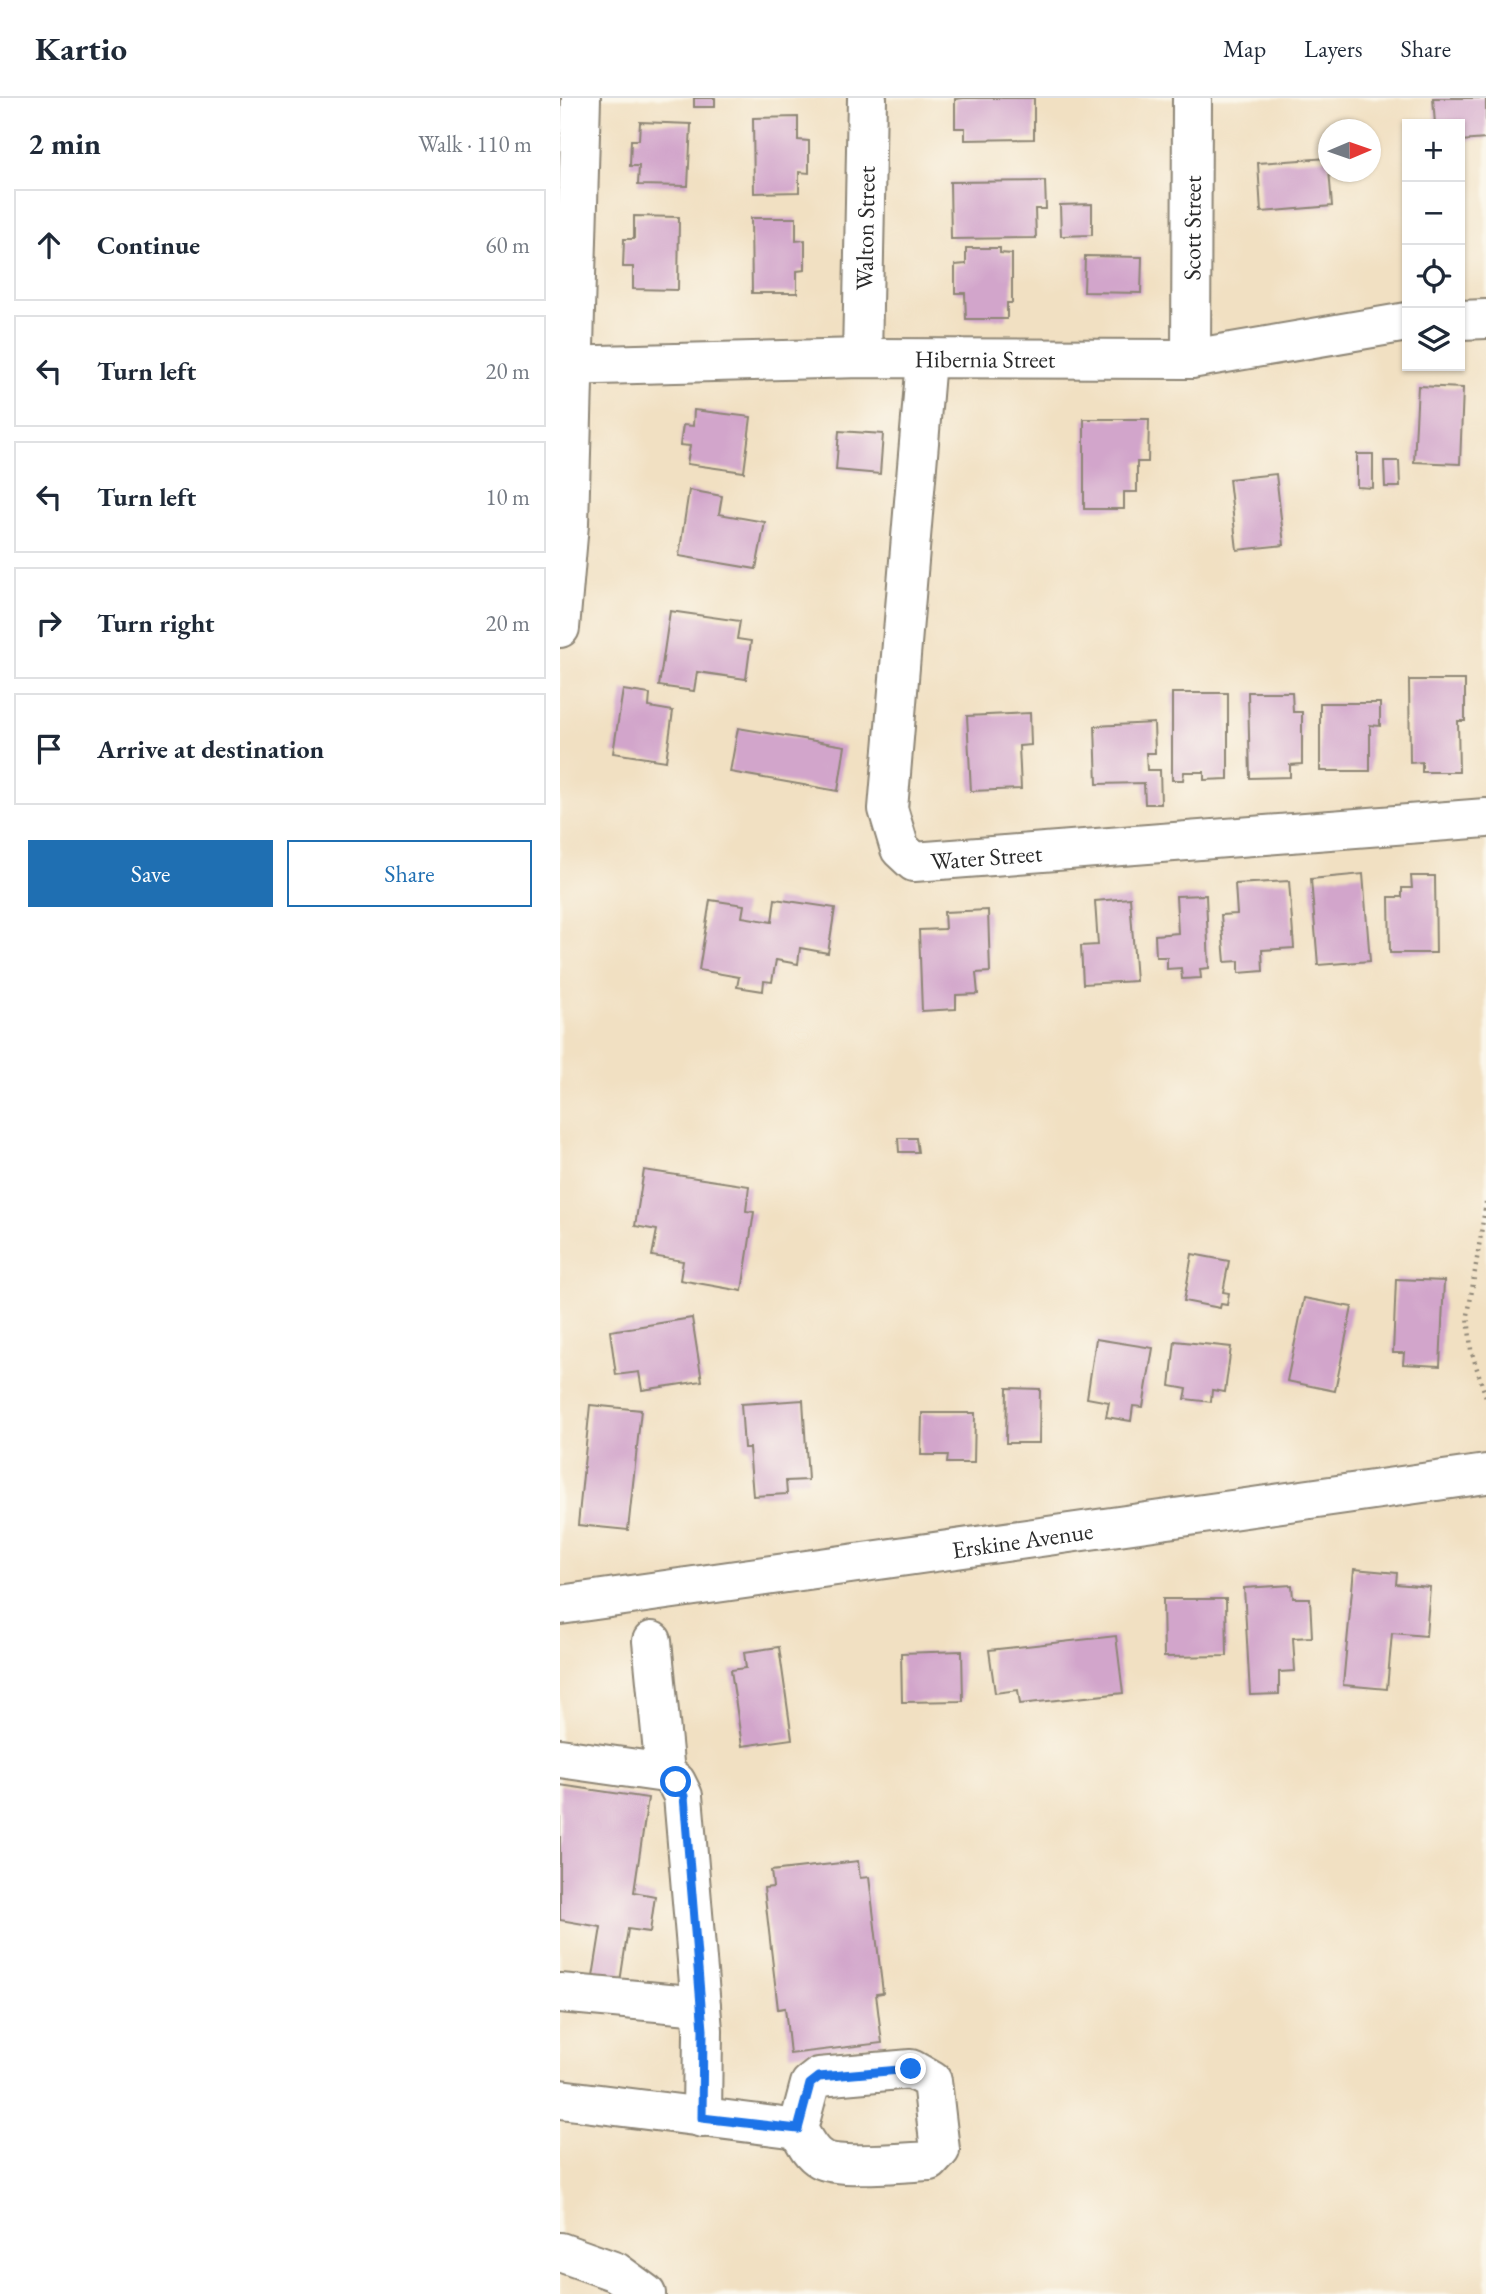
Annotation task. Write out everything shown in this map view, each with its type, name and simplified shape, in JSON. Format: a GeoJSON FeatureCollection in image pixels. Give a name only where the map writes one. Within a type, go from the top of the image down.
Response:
{"type":"FeatureCollection","features":[{"type":"Feature","properties":{"kind":"street"},"geometry":{"type":"LineString","coordinates":[[560,628],[569,524],[567,366],[581,98]]}},
{"type":"Feature","properties":{"kind":"street","name":"Walton Street"},"geometry":{"type":"LineString","coordinates":[[862,358],[867,98]]}},
{"type":"Feature","properties":{"kind":"street","name":"Scott Street"},"geometry":{"type":"LineString","coordinates":[[1191,359],[1192,98]]}},
{"type":"Feature","properties":{"kind":"street"},"geometry":{"type":"LineString","coordinates":[[1465,320],[1486,319]]}},
{"type":"Feature","properties":{"kind":"street","name":"Hibernia Street"},"geometry":{"type":"LineString","coordinates":[[567,366],[862,358],[1191,359],[1402,323]]}},
{"type":"Feature","properties":{"kind":"street","name":"Water Street"},"geometry":{"type":"LineString","coordinates":[[926,360],[888,809],[900,849],[914,862],[1486,818]]}},
{"type":"Feature","properties":{"kind":"street","name":"Erskine Avenue"},"geometry":{"type":"LineString","coordinates":[[560,1605],[1486,1474]]}},
{"type":"Feature","properties":{"kind":"street"},"geometry":{"type":"LineString","coordinates":[[652,1641],[665,1773]]}},
{"type":"Feature","properties":{"kind":"street"},"geometry":{"type":"LineString","coordinates":[[560,1758],[665,1773],[676,1782],[684,1796],[701,2006],[702,2118]]}},
{"type":"Feature","properties":{"kind":"street"},"geometry":{"type":"LineString","coordinates":[[560,1993],[701,2006]]}},
{"type":"Feature","properties":{"kind":"street"},"geometry":{"type":"LineString","coordinates":[[560,2099],[798,2129]]}},
{"type":"Feature","properties":{"kind":"street"},"geometry":{"type":"LineString","coordinates":[[560,2252],[610,2282],[646,2294]]}},
{"type":"Feature","properties":{"kind":"path"},"geometry":{"type":"LineString","coordinates":[[1486,1202],[1468,1315],[1471,1350],[1486,1396]]}},
{"type":"Feature","properties":{"kind":"building"},"geometry":{"type":"Polygon","coordinates":[[[694,98],[715,98],[715,107],[694,107],[694,98]]]}},
{"type":"Feature","properties":{"kind":"building"},"geometry":{"type":"Polygon","coordinates":[[[1034,98],[1034,139],[965,140],[965,128],[955,128],[955,99],[1034,98]]]}},
{"type":"Feature","properties":{"kind":"building"},"geometry":{"type":"Polygon","coordinates":[[[1433,98],[1486,98],[1486,139],[1465,141],[1465,119],[1435,119],[1433,98]]]}},
{"type":"Feature","properties":{"kind":"building"},"geometry":{"type":"Polygon","coordinates":[[[798,117],[798,140],[809,141],[809,173],[799,172],[799,192],[754,193],[753,118],[798,117]]]}},
{"type":"Feature","properties":{"kind":"building"},"geometry":{"type":"Polygon","coordinates":[[[640,122],[691,124],[688,186],[638,185],[639,166],[630,166],[631,140],[639,140],[640,122]]]}},
{"type":"Feature","properties":{"kind":"building"},"geometry":{"type":"Polygon","coordinates":[[[1318,159],[1318,182],[1330,182],[1332,206],[1261,212],[1258,163],[1318,159]]]}},
{"type":"Feature","properties":{"kind":"building"},"geometry":{"type":"Polygon","coordinates":[[[1045,181],[1046,209],[1035,209],[1036,238],[951,239],[950,182],[1045,181]]]}},
{"type":"Feature","properties":{"kind":"building"},"geometry":{"type":"Polygon","coordinates":[[[1092,204],[1092,235],[1061,236],[1060,205],[1092,204]]]}},
{"type":"Feature","properties":{"kind":"building"},"geometry":{"type":"Polygon","coordinates":[[[634,216],[679,217],[678,290],[633,289],[633,267],[623,267],[624,239],[634,239],[634,216]]]}},
{"type":"Feature","properties":{"kind":"building"},"geometry":{"type":"Polygon","coordinates":[[[751,218],[796,218],[796,241],[805,240],[805,270],[797,271],[797,293],[752,293],[751,218]]]}},
{"type":"Feature","properties":{"kind":"building"},"geometry":{"type":"Polygon","coordinates":[[[966,248],[1000,248],[1000,253],[1012,254],[1012,303],[1007,303],[1007,319],[966,319],[965,293],[955,293],[955,265],[966,264],[966,248]]]}},
{"type":"Feature","properties":{"kind":"building"},"geometry":{"type":"Polygon","coordinates":[[[1085,256],[1142,257],[1141,293],[1084,292],[1085,256]]]}},
{"type":"Feature","properties":{"kind":"building"},"geometry":{"type":"Polygon","coordinates":[[[1418,386],[1463,388],[1460,464],[1414,462],[1418,386]]]}},
{"type":"Feature","properties":{"kind":"building"},"geometry":{"type":"Polygon","coordinates":[[[694,410],[751,417],[744,472],[687,464],[690,446],[680,445],[683,425],[693,426],[694,410]]]}},
{"type":"Feature","properties":{"kind":"building"},"geometry":{"type":"Polygon","coordinates":[[[1084,419],[1149,419],[1148,462],[1137,462],[1137,492],[1124,492],[1124,509],[1084,509],[1084,419]]]}},
{"type":"Feature","properties":{"kind":"building"},"geometry":{"type":"Polygon","coordinates":[[[839,431],[883,434],[880,474],[836,470],[839,431]]]}},
{"type":"Feature","properties":{"kind":"building"},"geometry":{"type":"Polygon","coordinates":[[[1357,454],[1373,454],[1373,488],[1357,487],[1357,454]]]}},
{"type":"Feature","properties":{"kind":"building"},"geometry":{"type":"Polygon","coordinates":[[[1384,461],[1399,461],[1400,487],[1385,487],[1384,461]]]}},
{"type":"Feature","properties":{"kind":"building"},"geometry":{"type":"Polygon","coordinates":[[[1276,474],[1284,545],[1237,550],[1229,479],[1276,474]]]}},
{"type":"Feature","properties":{"kind":"building"},"geometry":{"type":"Polygon","coordinates":[[[689,490],[722,496],[719,514],[765,522],[756,569],[679,556],[689,490]]]}},
{"type":"Feature","properties":{"kind":"building"},"geometry":{"type":"Polygon","coordinates":[[[670,611],[740,621],[737,639],[751,641],[746,679],[697,672],[694,691],[659,686],[670,611]]]}},
{"type":"Feature","properties":{"kind":"building"},"geometry":{"type":"Polygon","coordinates":[[[1409,680],[1465,680],[1465,721],[1458,721],[1459,772],[1422,772],[1422,762],[1410,763],[1409,680]]]}},
{"type":"Feature","properties":{"kind":"building"},"geometry":{"type":"Polygon","coordinates":[[[623,690],[650,694],[649,707],[673,711],[666,761],[613,753],[623,690]]]}},
{"type":"Feature","properties":{"kind":"building"},"geometry":{"type":"Polygon","coordinates":[[[1248,692],[1292,692],[1293,712],[1302,712],[1302,764],[1290,765],[1290,777],[1250,778],[1248,692]]]}},
{"type":"Feature","properties":{"kind":"building"},"geometry":{"type":"Polygon","coordinates":[[[1172,693],[1228,693],[1228,779],[1204,780],[1204,772],[1184,772],[1183,780],[1172,780],[1172,693]]]}},
{"type":"Feature","properties":{"kind":"building"},"geometry":{"type":"Polygon","coordinates":[[[1320,703],[1380,703],[1380,726],[1370,725],[1370,771],[1320,771],[1320,703]]]}},
{"type":"Feature","properties":{"kind":"building"},"geometry":{"type":"Polygon","coordinates":[[[1030,713],[1031,745],[1019,746],[1021,789],[971,791],[967,716],[1030,713]]]}},
{"type":"Feature","properties":{"kind":"building"},"geometry":{"type":"Polygon","coordinates":[[[1154,723],[1155,753],[1146,753],[1147,770],[1160,770],[1161,804],[1145,804],[1144,783],[1097,784],[1095,726],[1154,723]]]}},
{"type":"Feature","properties":{"kind":"building"},"geometry":{"type":"Polygon","coordinates":[[[738,728],[845,746],[838,791],[730,772],[738,728]]]}},
{"type":"Feature","properties":{"kind":"building"},"geometry":{"type":"Polygon","coordinates":[[[1363,874],[1370,961],[1318,965],[1311,879],[1363,874]]]}},
{"type":"Feature","properties":{"kind":"building"},"geometry":{"type":"Polygon","coordinates":[[[1411,876],[1435,876],[1436,953],[1390,953],[1389,897],[1402,897],[1402,888],[1412,888],[1411,876]]]}},
{"type":"Feature","properties":{"kind":"building"},"geometry":{"type":"Polygon","coordinates":[[[1289,881],[1294,948],[1262,950],[1263,971],[1239,973],[1239,961],[1225,962],[1221,915],[1237,914],[1235,884],[1289,881]]]}},
{"type":"Feature","properties":{"kind":"building"},"geometry":{"type":"Polygon","coordinates":[[[1206,895],[1209,968],[1200,969],[1201,978],[1182,979],[1181,968],[1167,969],[1167,957],[1156,957],[1155,935],[1178,933],[1176,896],[1206,895]]]}},
{"type":"Feature","properties":{"kind":"building"},"geometry":{"type":"Polygon","coordinates":[[[1130,898],[1136,981],[1083,984],[1081,946],[1098,945],[1095,901],[1130,898]]]}},
{"type":"Feature","properties":{"kind":"building"},"geometry":{"type":"Polygon","coordinates":[[[775,899],[835,908],[828,953],[800,948],[798,964],[776,960],[772,982],[764,981],[763,991],[737,987],[739,977],[699,970],[710,900],[744,905],[742,917],[772,922],[775,899]]]}},
{"type":"Feature","properties":{"kind":"building"},"geometry":{"type":"Polygon","coordinates":[[[988,910],[990,972],[976,973],[978,994],[956,995],[956,1009],[922,1011],[919,930],[945,929],[944,912],[988,910]]]}},
{"type":"Feature","properties":{"kind":"building"},"geometry":{"type":"Polygon","coordinates":[[[898,1138],[916,1138],[918,1152],[899,1152],[898,1138]]]}},
{"type":"Feature","properties":{"kind":"building"},"geometry":{"type":"Polygon","coordinates":[[[644,1170],[749,1186],[746,1211],[754,1212],[742,1291],[680,1280],[683,1261],[652,1256],[657,1230],[635,1226],[644,1170]]]}},
{"type":"Feature","properties":{"kind":"building"},"geometry":{"type":"Polygon","coordinates":[[[1192,1254],[1229,1261],[1223,1292],[1229,1293],[1227,1305],[1221,1304],[1220,1308],[1184,1301],[1192,1254]]]}},
{"type":"Feature","properties":{"kind":"building"},"geometry":{"type":"Polygon","coordinates":[[[1396,1279],[1444,1281],[1440,1366],[1403,1364],[1404,1353],[1393,1353],[1396,1279]]]}},
{"type":"Feature","properties":{"kind":"building"},"geometry":{"type":"Polygon","coordinates":[[[1304,1298],[1352,1307],[1335,1391],[1287,1381],[1304,1298]]]}},
{"type":"Feature","properties":{"kind":"building"},"geometry":{"type":"Polygon","coordinates":[[[692,1318],[702,1381],[642,1390],[639,1372],[616,1375],[610,1331],[692,1318]]]}},
{"type":"Feature","properties":{"kind":"building"},"geometry":{"type":"Polygon","coordinates":[[[1096,1339],[1153,1348],[1143,1407],[1133,1406],[1131,1421],[1106,1417],[1109,1402],[1087,1398],[1096,1339]]]}},
{"type":"Feature","properties":{"kind":"building"},"geometry":{"type":"Polygon","coordinates":[[[1175,1341],[1231,1347],[1225,1392],[1212,1390],[1211,1402],[1185,1399],[1187,1389],[1170,1386],[1175,1341]]]}},
{"type":"Feature","properties":{"kind":"building"},"geometry":{"type":"Polygon","coordinates":[[[1007,1388],[1040,1389],[1039,1443],[1006,1443],[1007,1388]]]}},
{"type":"Feature","properties":{"kind":"building"},"geometry":{"type":"Polygon","coordinates":[[[803,1400],[808,1480],[786,1481],[787,1494],[753,1496],[749,1448],[744,1448],[741,1404],[803,1400]]]}},
{"type":"Feature","properties":{"kind":"building"},"geometry":{"type":"Polygon","coordinates":[[[590,1405],[641,1410],[628,1530],[578,1525],[590,1405]]]}},
{"type":"Feature","properties":{"kind":"building"},"geometry":{"type":"Polygon","coordinates":[[[922,1413],[975,1413],[974,1463],[947,1463],[948,1455],[921,1455],[922,1413]]]}},
{"type":"Feature","properties":{"kind":"building"},"geometry":{"type":"Polygon","coordinates":[[[1354,1569],[1397,1573],[1396,1584],[1430,1587],[1426,1636],[1392,1633],[1387,1689],[1343,1685],[1354,1569]]]}},
{"type":"Feature","properties":{"kind":"building"},"geometry":{"type":"Polygon","coordinates":[[[1292,1585],[1293,1598],[1310,1598],[1312,1637],[1293,1638],[1295,1671],[1279,1672],[1279,1694],[1250,1695],[1244,1588],[1292,1585]]]}},
{"type":"Feature","properties":{"kind":"building"},"geometry":{"type":"Polygon","coordinates":[[[1163,1599],[1226,1599],[1227,1656],[1164,1657],[1163,1599]]]}},
{"type":"Feature","properties":{"kind":"building"},"geometry":{"type":"Polygon","coordinates":[[[1116,1636],[1123,1693],[1020,1704],[1018,1690],[995,1693],[989,1650],[1116,1636]]]}},
{"type":"Feature","properties":{"kind":"building"},"geometry":{"type":"Polygon","coordinates":[[[779,1647],[792,1739],[742,1746],[731,1670],[746,1668],[744,1652],[779,1647]]]}},
{"type":"Feature","properties":{"kind":"building"},"geometry":{"type":"Polygon","coordinates":[[[962,1651],[963,1701],[902,1702],[901,1653],[962,1651]]]}},
{"type":"Feature","properties":{"kind":"building"},"geometry":{"type":"Polygon","coordinates":[[[560,1785],[648,1798],[634,1892],[655,1896],[650,1932],[628,1929],[620,1982],[593,1977],[601,1927],[560,1920],[560,1785]]]}},
{"type":"Feature","properties":{"kind":"building"},"geometry":{"type":"Polygon","coordinates":[[[858,1861],[860,1878],[869,1877],[883,1993],[876,1994],[882,2043],[790,2054],[785,2008],[778,2009],[764,1888],[773,1887],[771,1871],[858,1861]]]}},
{"type":"Feature","properties":{"kind":"route"},"geometry":{"type":"LineString","coordinates":[[676,1782],[684,1796],[703,2030],[702,2118],[798,2129],[803,2101],[810,2084],[819,2077],[911,2069]]}}]}
